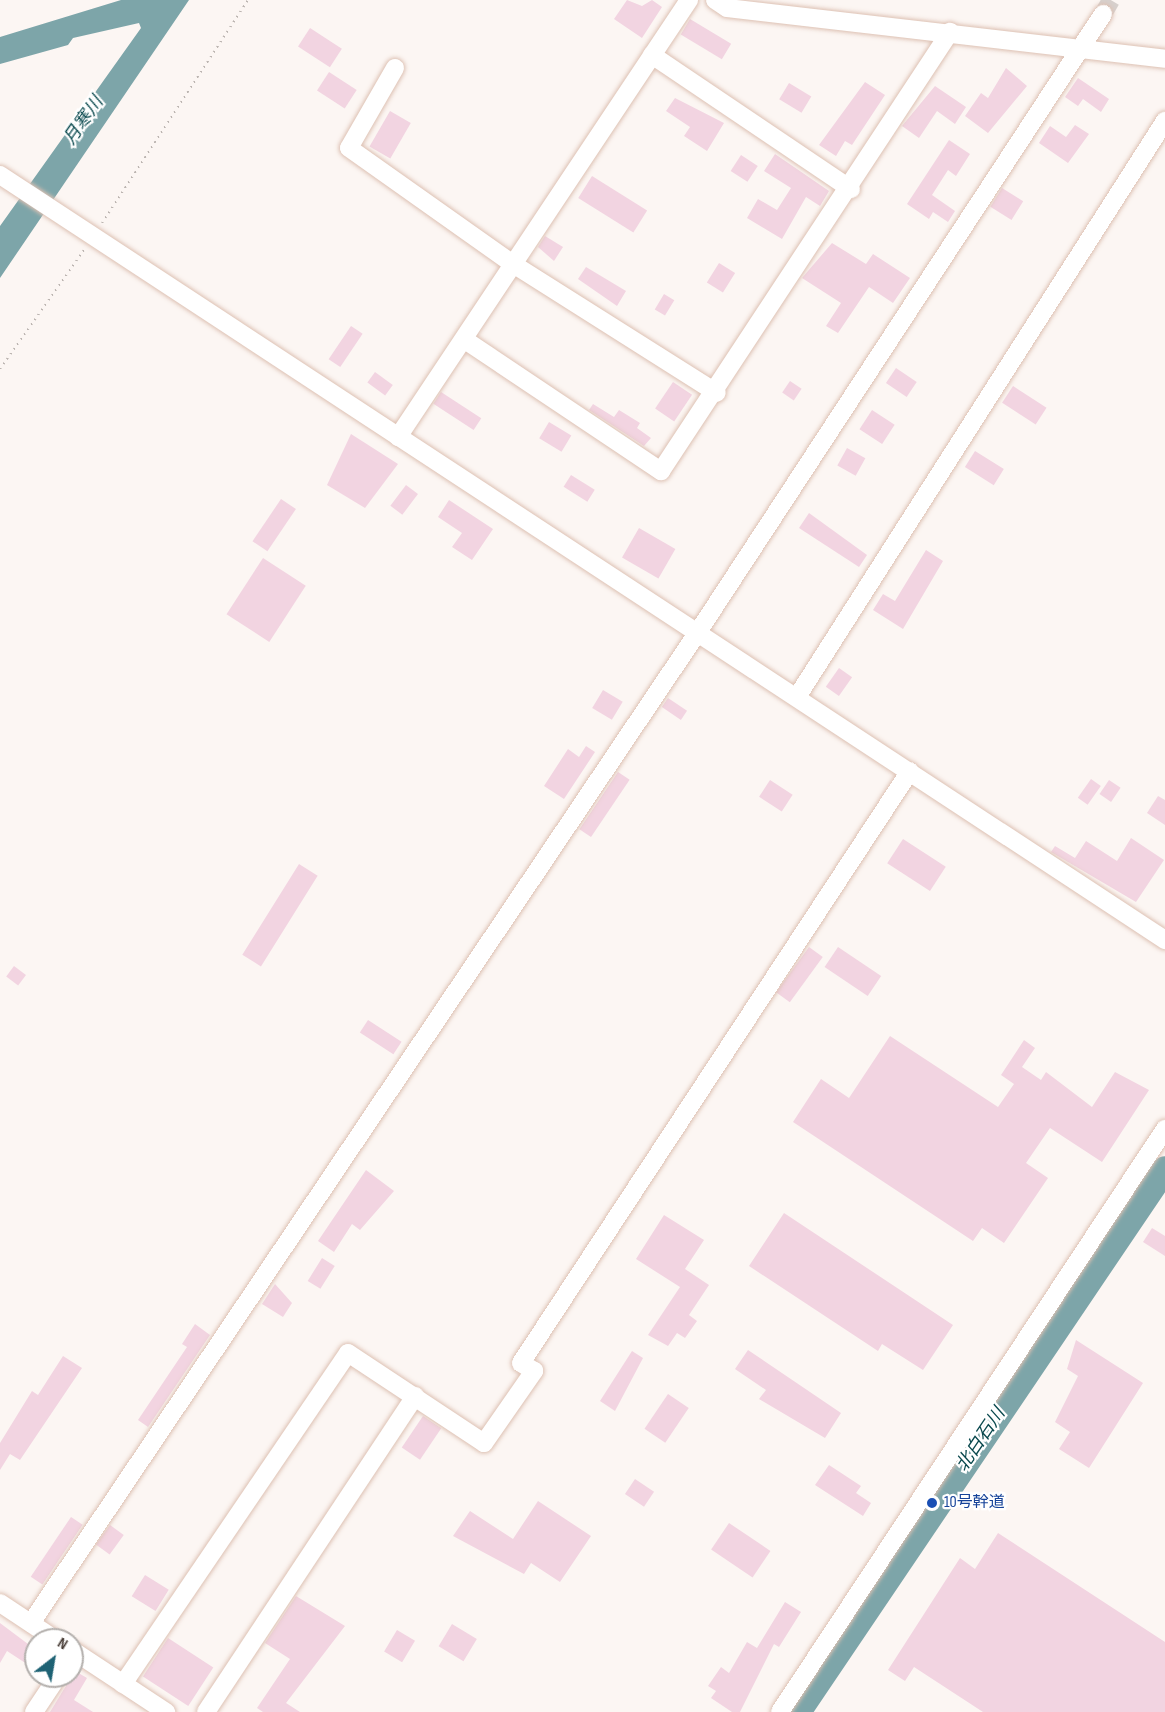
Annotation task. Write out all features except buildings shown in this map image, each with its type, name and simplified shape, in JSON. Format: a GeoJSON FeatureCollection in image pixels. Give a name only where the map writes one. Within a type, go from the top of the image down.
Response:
{"type":"FeatureCollection","features":[{"type":"Feature","properties":{"kind":"street"},"geometry":{"type":"LineString","coordinates":[[398,437],[465,340],[689,0]]}},
{"type":"Feature","properties":{"kind":"street"},"geometry":{"type":"LineString","coordinates":[[715,0],[727,8],[950,32],[1165,59]]}},
{"type":"Feature","properties":{"kind":"street"},"geometry":{"type":"LineString","coordinates":[[31,1623],[698,632],[1083,49],[1103,14]]}},
{"type":"Feature","properties":{"kind":"street"},"geometry":{"type":"LineString","coordinates":[[465,340],[661,471],[717,393],[851,189],[950,32]]}},
{"type":"Feature","properties":{"kind":"street"},"geometry":{"type":"LineString","coordinates":[[652,56],[851,189]]}},
{"type":"Feature","properties":{"kind":"street"},"geometry":{"type":"LineString","coordinates":[[395,68],[349,148],[513,264],[717,393]]}},
{"type":"Feature","properties":{"kind":"street"},"geometry":{"type":"LineString","coordinates":[[797,697],[1165,121]]}},
{"type":"Feature","properties":{"kind":"street"},"geometry":{"type":"LineString","coordinates":[[0,175],[1165,940]]}},
{"type":"Feature","properties":{"kind":"street"},"geometry":{"type":"LineString","coordinates":[[123,1684],[348,1353],[484,1443],[534,1371],[521,1363],[910,771]]}},
{"type":"Feature","properties":{"kind":"street"},"geometry":{"type":"LineString","coordinates":[[780,1712],[1165,1129]]}},
{"type":"Feature","properties":{"kind":"street"},"geometry":{"type":"LineString","coordinates":[[206,1712],[415,1396]]}},
{"type":"Feature","properties":{"kind":"street"},"geometry":{"type":"LineString","coordinates":[[0,1603],[38,1628]]}},
{"type":"Feature","properties":{"kind":"street"},"geometry":{"type":"LineString","coordinates":[[84,1659],[166,1712]]}},
{"type":"Feature","properties":{"kind":"street"},"geometry":{"type":"LineString","coordinates":[[34,1712],[50,1688]]}},
{"type":"Feature","properties":{"kind":"path"},"geometry":{"type":"LineString","coordinates":[[0,369],[68,266],[97,238],[106,210],[248,0]]}},
{"type":"Feature","properties":{"kind":"water","name":"月寒川"},"geometry":{"type":"Polygon","coordinates":[[[121,0],[189,0],[0,278],[0,226],[141,28],[139,23],[73,38],[68,45],[0,64],[0,37],[121,0]]]}},
{"type":"Feature","properties":{"kind":"waterway","name":"北白石川"},"geometry":{"type":"LineString","coordinates":[[798,1712],[1165,1169]]}},
{"type":"Feature","properties":{"kind":"tunnel"},"geometry":{"type":"LineString","coordinates":[[1103,14],[1111,0]]}},
{"type":"Feature","properties":{"kind":"place","name":"10号幹道"},"geometry":{"type":"Point","coordinates":[932,1503]}}]}
